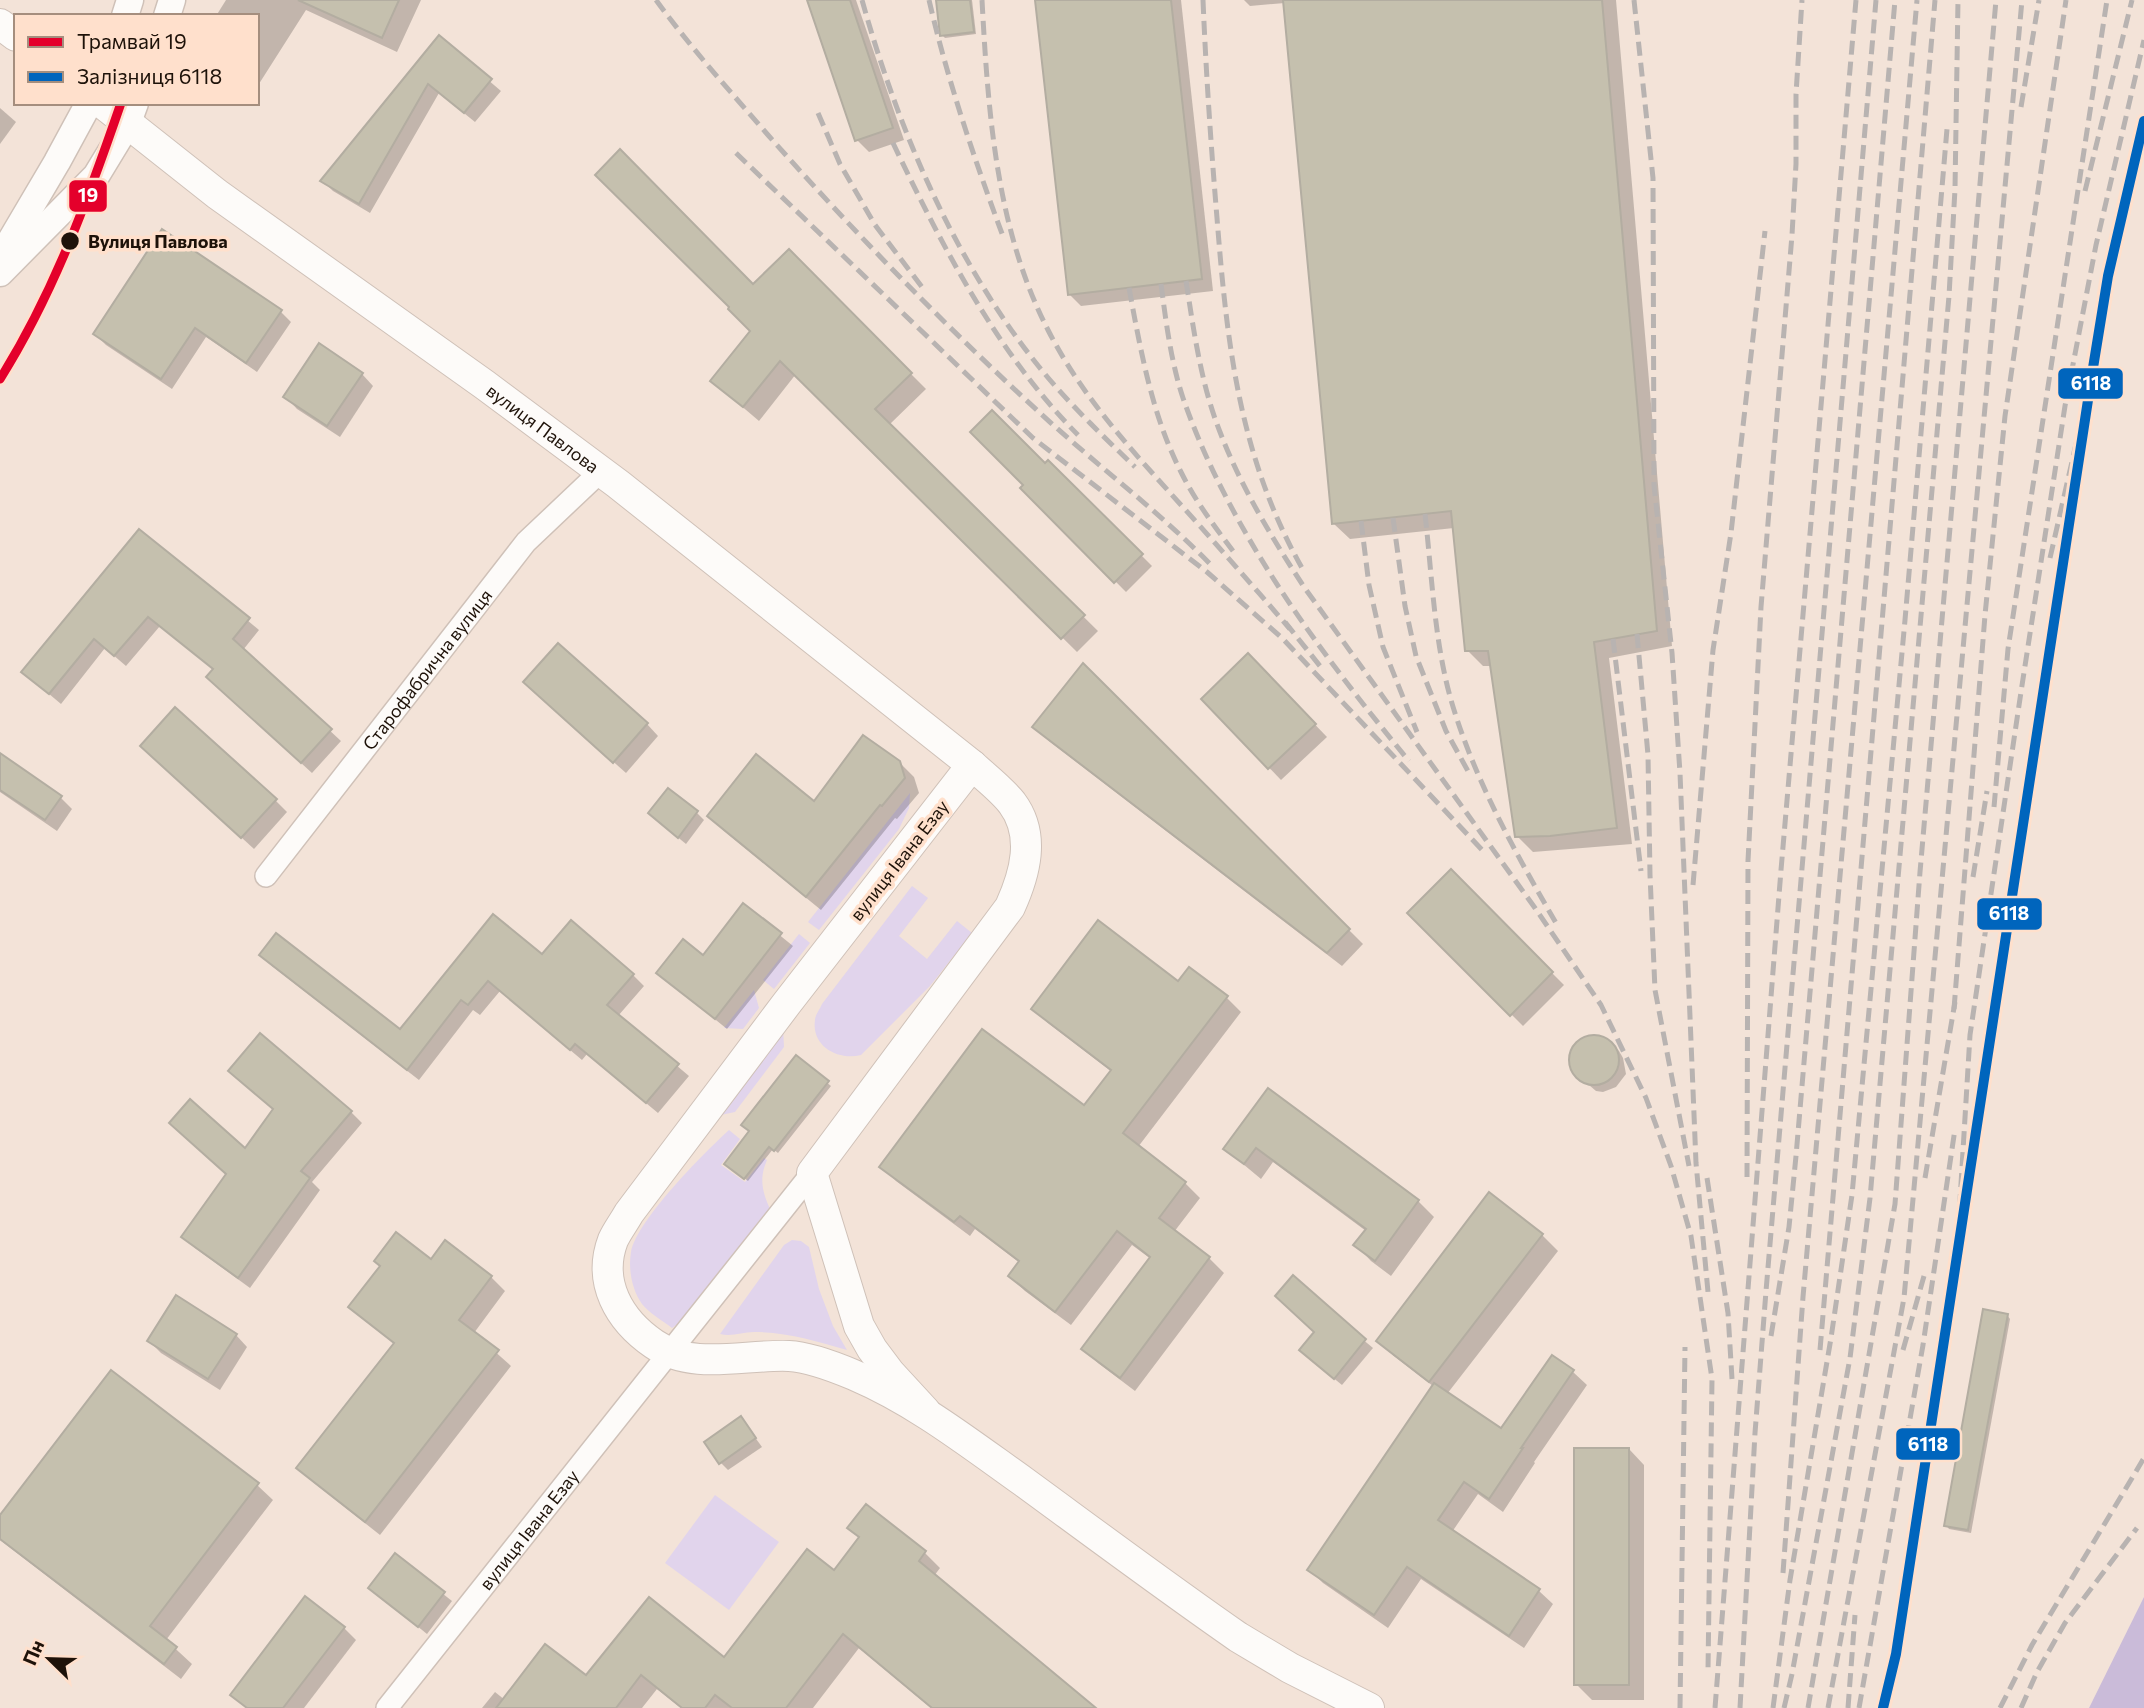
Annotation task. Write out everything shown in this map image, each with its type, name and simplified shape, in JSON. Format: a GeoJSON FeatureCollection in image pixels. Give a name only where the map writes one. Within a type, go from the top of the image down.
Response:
{"type":"FeatureCollection","features":[{"type":"Feature","properties":{"kind":"main road","name":"вулиця Павлова"},"geometry":{"type":"LineString","coordinates":[[107,105],[131,114],[227,202],[485,385],[618,484],[972,765]]}},
{"type":"Feature","properties":{"kind":"main road","name":"вулиця Івана Езау"},"geometry":{"type":"LineString","coordinates":[[812,1173],[1010,907],[1022,882],[1027,855],[1024,828],[1013,805],[972,765],[787,1003],[629,1213],[614,1239],[609,1257],[608,1278],[612,1296],[620,1311],[654,1344],[671,1353],[702,1359],[792,1356],[853,1374],[925,1411]]}},
{"type":"Feature","properties":{"kind":"main road"},"geometry":{"type":"LineString","coordinates":[[812,1173],[859,1326],[890,1374],[925,1411],[1238,1637],[1290,1668],[1369,1708]]}},
{"type":"Feature","properties":{"kind":"street"},"geometry":{"type":"LineString","coordinates":[[0,258],[88,105]]}},
{"type":"Feature","properties":{"kind":"street"},"geometry":{"type":"LineString","coordinates":[[0,273],[74,195],[96,176],[131,114]]}},
{"type":"Feature","properties":{"kind":"street","name":"Старофабрична вулиця"},"geometry":{"type":"LineString","coordinates":[[266,876],[526,542],[600,472]]}},
{"type":"Feature","properties":{"kind":"street","name":"вулиця Івана Езау"},"geometry":{"type":"LineString","coordinates":[[387,1708],[812,1173]]}},
{"type":"Feature","properties":{"kind":"shaded area"},"geometry":{"type":"Polygon","coordinates":[[[910,793],[909,808],[899,829],[819,930],[808,922],[910,793]]]}},
{"type":"Feature","properties":{"kind":"shaded area"},"geometry":{"type":"Polygon","coordinates":[[[912,886],[928,898],[899,936],[927,959],[957,921],[972,933],[930,986],[861,1055],[836,1054],[822,1045],[817,1038],[815,1018],[822,1004],[912,886]]]}},
{"type":"Feature","properties":{"kind":"shaded area"},"geometry":{"type":"Polygon","coordinates":[[[799,934],[810,943],[774,989],[763,980],[799,934]]]}},
{"type":"Feature","properties":{"kind":"shaded area"},"geometry":{"type":"Polygon","coordinates":[[[754,990],[759,1008],[743,1029],[724,1028],[754,990]]]}},
{"type":"Feature","properties":{"kind":"shaded area"},"geometry":{"type":"Polygon","coordinates":[[[783,1027],[784,1047],[735,1112],[716,1116],[783,1027]]]}},
{"type":"Feature","properties":{"kind":"shaded area"},"geometry":{"type":"Polygon","coordinates":[[[729,1130],[740,1139],[721,1165],[745,1182],[764,1158],[767,1160],[762,1184],[770,1209],[679,1323],[672,1328],[642,1304],[632,1279],[631,1252],[645,1223],[658,1205],[729,1130]]]}},
{"type":"Feature","properties":{"kind":"shaded area"},"geometry":{"type":"Polygon","coordinates":[[[792,1240],[801,1241],[809,1247],[819,1289],[833,1326],[847,1350],[778,1334],[720,1334],[784,1245],[792,1240]]]}},
{"type":"Feature","properties":{"kind":"shaded area"},"geometry":{"type":"Polygon","coordinates":[[[715,1495],[779,1542],[729,1610],[665,1563],[715,1495]]]}},
{"type":"Feature","properties":{"kind":"shaded area"},"geometry":{"type":"Polygon","coordinates":[[[2144,1597],[2144,1708],[2089,1708],[2144,1597]]]}},
{"type":"Feature","properties":{"kind":"building"},"geometry":{"type":"Polygon","coordinates":[[[298,0],[399,0],[382,38],[298,0]]]}},
{"type":"Feature","properties":{"kind":"building"},"geometry":{"type":"Polygon","coordinates":[[[807,0],[850,0],[893,128],[855,141],[807,0]]]}},
{"type":"Feature","properties":{"kind":"building"},"geometry":{"type":"Polygon","coordinates":[[[936,0],[970,0],[974,32],[940,36],[936,0]]]}},
{"type":"Feature","properties":{"kind":"building"},"geometry":{"type":"Polygon","coordinates":[[[1035,0],[1171,0],[1202,279],[1068,295],[1035,0]]]}},
{"type":"Feature","properties":{"kind":"building"},"geometry":{"type":"Polygon","coordinates":[[[1283,0],[1602,0],[1657,631],[1594,642],[1617,828],[1515,837],[1488,651],[1465,651],[1451,511],[1332,524],[1283,0]]]}},
{"type":"Feature","properties":{"kind":"building"},"geometry":{"type":"Polygon","coordinates":[[[439,35],[492,79],[464,113],[428,84],[359,204],[320,181],[439,35]]]}},
{"type":"Feature","properties":{"kind":"building"},"geometry":{"type":"Polygon","coordinates":[[[620,149],[753,284],[789,249],[912,373],[875,409],[1085,615],[1061,639],[780,361],[743,407],[710,381],[750,331],[595,175],[620,149]]]}},
{"type":"Feature","properties":{"kind":"building"},"geometry":{"type":"Polygon","coordinates":[[[162,229],[282,310],[246,363],[195,328],[161,379],[93,334],[162,229]]]}},
{"type":"Feature","properties":{"kind":"building"},"geometry":{"type":"Polygon","coordinates":[[[319,343],[363,373],[327,426],[283,397],[319,343]]]}},
{"type":"Feature","properties":{"kind":"building"},"geometry":{"type":"Polygon","coordinates":[[[992,410],[1045,463],[1048,460],[1143,554],[1114,583],[1020,488],[1023,485],[970,432],[992,410]]]}},
{"type":"Feature","properties":{"kind":"building"},"geometry":{"type":"Polygon","coordinates":[[[139,529],[250,618],[233,639],[332,729],[301,763],[206,677],[213,669],[148,617],[114,656],[94,639],[49,694],[21,672],[139,529]]]}},
{"type":"Feature","properties":{"kind":"building"},"geometry":{"type":"Polygon","coordinates":[[[558,643],[648,723],[613,763],[523,682],[558,643]]]}},
{"type":"Feature","properties":{"kind":"building"},"geometry":{"type":"Polygon","coordinates":[[[1248,653],[1316,724],[1268,769],[1201,699],[1248,653]]]}},
{"type":"Feature","properties":{"kind":"building"},"geometry":{"type":"Polygon","coordinates":[[[1083,663],[1350,929],[1327,953],[1032,727],[1083,663]]]}},
{"type":"Feature","properties":{"kind":"building"},"geometry":{"type":"Polygon","coordinates":[[[175,707],[277,799],[241,838],[140,746],[175,707]]]}},
{"type":"Feature","properties":{"kind":"building"},"geometry":{"type":"Polygon","coordinates":[[[863,735],[900,761],[905,778],[806,897],[707,816],[756,754],[814,801],[863,735]]]}},
{"type":"Feature","properties":{"kind":"building"},"geometry":{"type":"Polygon","coordinates":[[[0,753],[62,796],[45,820],[0,790],[0,753]]]}},
{"type":"Feature","properties":{"kind":"building"},"geometry":{"type":"Polygon","coordinates":[[[668,788],[698,811],[678,838],[648,813],[668,788]]]}},
{"type":"Feature","properties":{"kind":"building"},"geometry":{"type":"Polygon","coordinates":[[[1451,869],[1553,972],[1510,1016],[1407,913],[1451,869]]]}},
{"type":"Feature","properties":{"kind":"building"},"geometry":{"type":"Polygon","coordinates":[[[743,903],[782,933],[715,1019],[656,973],[683,939],[703,955],[743,903]]]}},
{"type":"Feature","properties":{"kind":"building"},"geometry":{"type":"Polygon","coordinates":[[[493,914],[542,954],[571,920],[634,974],[607,1005],[679,1064],[646,1103],[575,1044],[570,1050],[488,981],[468,1005],[461,1000],[407,1070],[259,955],[276,933],[400,1029],[493,914]]]}},
{"type":"Feature","properties":{"kind":"building"},"geometry":{"type":"Polygon","coordinates":[[[1098,920],[1178,981],[1189,967],[1228,996],[1123,1133],[1186,1182],[1159,1218],[1210,1257],[1120,1378],[1081,1349],[1150,1257],[1117,1231],[1055,1312],[1008,1276],[1019,1261],[960,1216],[954,1222],[879,1167],[982,1029],[1084,1105],[1111,1070],[1031,1009],[1098,920]]]}},
{"type":"Feature","properties":{"kind":"building"},"geometry":{"type":"Polygon","coordinates":[[[260,1033],[352,1111],[301,1171],[310,1178],[238,1278],[181,1237],[226,1174],[169,1123],[190,1099],[245,1148],[273,1109],[228,1071],[260,1033]]]}},
{"type":"Feature","properties":{"kind":"building"},"geometry":{"type":"Polygon","coordinates":[[[1594,1035],[1612,1042],[1619,1060],[1612,1078],[1594,1085],[1576,1078],[1569,1060],[1576,1042],[1594,1035]]]}},
{"type":"Feature","properties":{"kind":"building"},"geometry":{"type":"Polygon","coordinates":[[[796,1055],[829,1081],[774,1151],[769,1147],[744,1179],[724,1164],[749,1131],[741,1125],[796,1055]]]}},
{"type":"Feature","properties":{"kind":"building"},"geometry":{"type":"Polygon","coordinates":[[[1268,1088],[1419,1200],[1375,1261],[1353,1245],[1366,1229],[1256,1148],[1244,1164],[1223,1149],[1268,1088]]]}},
{"type":"Feature","properties":{"kind":"building"},"geometry":{"type":"Polygon","coordinates":[[[1489,1192],[1543,1234],[1429,1382],[1376,1341],[1489,1192]]]}},
{"type":"Feature","properties":{"kind":"building"},"geometry":{"type":"Polygon","coordinates":[[[396,1232],[431,1259],[445,1240],[492,1276],[459,1320],[499,1350],[365,1522],[296,1468],[394,1343],[348,1307],[380,1266],[374,1261],[396,1232]]]}},
{"type":"Feature","properties":{"kind":"building"},"geometry":{"type":"Polygon","coordinates":[[[1293,1275],[1366,1339],[1334,1379],[1299,1350],[1314,1332],[1275,1296],[1293,1275]]]}},
{"type":"Feature","properties":{"kind":"building"},"geometry":{"type":"Polygon","coordinates":[[[176,1295],[237,1334],[208,1379],[147,1341],[176,1295]]]}},
{"type":"Feature","properties":{"kind":"building"},"geometry":{"type":"Polygon","coordinates":[[[1983,1309],[2008,1314],[1968,1530],[1944,1526],[1983,1309]]]}},
{"type":"Feature","properties":{"kind":"building"},"geometry":{"type":"Polygon","coordinates":[[[1552,1355],[1574,1370],[1489,1499],[1464,1482],[1438,1520],[1540,1589],[1509,1636],[1407,1567],[1374,1615],[1307,1570],[1434,1383],[1501,1428],[1552,1355]]]}},
{"type":"Feature","properties":{"kind":"building"},"geometry":{"type":"Polygon","coordinates":[[[111,1370],[259,1483],[150,1626],[177,1647],[164,1664],[0,1539],[0,1515],[111,1370]]]}},
{"type":"Feature","properties":{"kind":"building"},"geometry":{"type":"Polygon","coordinates":[[[741,1416],[756,1438],[719,1464],[704,1442],[741,1416]]]}},
{"type":"Feature","properties":{"kind":"building"},"geometry":{"type":"Polygon","coordinates":[[[1574,1448],[1629,1448],[1629,1685],[1574,1685],[1574,1448]]]}},
{"type":"Feature","properties":{"kind":"building"},"geometry":{"type":"Polygon","coordinates":[[[866,1504],[926,1551],[919,1561],[1096,1708],[932,1708],[843,1634],[786,1708],[732,1708],[715,1695],[705,1708],[682,1708],[641,1675],[616,1708],[496,1708],[545,1644],[586,1675],[649,1597],[724,1657],[807,1549],[834,1570],[859,1537],[847,1528],[866,1504]]]}},
{"type":"Feature","properties":{"kind":"building"},"geometry":{"type":"Polygon","coordinates":[[[395,1553],[445,1592],[418,1627],[368,1588],[395,1553]]]}},
{"type":"Feature","properties":{"kind":"building"},"geometry":{"type":"Polygon","coordinates":[[[305,1596],[345,1627],[283,1708],[247,1708],[230,1695],[305,1596]]]}},
{"type":"Feature","properties":{"kind":"railway"},"geometry":{"type":"LineString","coordinates":[[656,0],[696,52],[768,135],[900,277],[1039,412],[1213,567]]}},
{"type":"Feature","properties":{"kind":"railway"},"geometry":{"type":"LineString","coordinates":[[862,0],[876,48],[911,144],[931,190],[979,280],[1006,323],[1047,377],[1135,467]]}},
{"type":"Feature","properties":{"kind":"railway"},"geometry":{"type":"LineString","coordinates":[[929,0],[963,121],[1004,239]]}},
{"type":"Feature","properties":{"kind":"railway"},"geometry":{"type":"LineString","coordinates":[[982,0],[992,127],[1006,210],[1030,291],[1048,330],[1080,383],[1117,432],[1290,629]]}},
{"type":"Feature","properties":{"kind":"railway"},"geometry":{"type":"LineString","coordinates":[[1203,0],[1221,265],[1232,355],[1250,441],[1264,484],[1302,568]]}},
{"type":"Feature","properties":{"kind":"railway"},"geometry":{"type":"LineString","coordinates":[[1634,0],[1653,178],[1654,485],[1672,653],[1680,773],[1696,1163],[1708,1292]]}},
{"type":"Feature","properties":{"kind":"railway"},"geometry":{"type":"LineString","coordinates":[[1747,1177],[1748,861],[1761,607],[1792,235],[1802,0]]}},
{"type":"Feature","properties":{"kind":"railway"},"geometry":{"type":"LineString","coordinates":[[1715,1708],[1781,870],[1856,0]]}},
{"type":"Feature","properties":{"kind":"railway"},"geometry":{"type":"LineString","coordinates":[[1740,1708],[1755,1433],[1766,1291],[1876,0]]}},
{"type":"Feature","properties":{"kind":"railway"},"geometry":{"type":"LineString","coordinates":[[1771,1336],[1789,1227],[1796,1156],[1895,0]]}},
{"type":"Feature","properties":{"kind":"railway"},"geometry":{"type":"LineString","coordinates":[[1783,1573],[1803,1297],[1917,0]]}},
{"type":"Feature","properties":{"kind":"railway"},"geometry":{"type":"LineString","coordinates":[[1820,1350],[1935,0]]}},
{"type":"Feature","properties":{"kind":"railway"},"geometry":{"type":"LineString","coordinates":[[1784,1708],[1850,1358],[1870,1198],[1949,296],[1955,189],[1958,0]]}},
{"type":"Feature","properties":{"kind":"railway"},"geometry":{"type":"LineString","coordinates":[[1808,1708],[1895,1204],[1920,872],[1996,0]]}},
{"type":"Feature","properties":{"kind":"railway"},"geometry":{"type":"LineString","coordinates":[[1828,1708],[1904,1298],[2022,0]]}},
{"type":"Feature","properties":{"kind":"railway"},"geometry":{"type":"LineString","coordinates":[[2021,107],[2039,0]]}},
{"type":"Feature","properties":{"kind":"railway"},"geometry":{"type":"LineString","coordinates":[[1954,1009],[1985,615],[2005,416],[2066,0]]}},
{"type":"Feature","properties":{"kind":"railway"},"geometry":{"type":"LineString","coordinates":[[1994,807],[2008,649],[2107,0]]}},
{"type":"Feature","properties":{"kind":"railway"},"geometry":{"type":"LineString","coordinates":[[2085,191],[2132,0]]}},
{"type":"Feature","properties":{"kind":"railway"},"geometry":{"type":"LineString","coordinates":[[1957,1250],[1970,1035],[2065,406],[2096,245],[2144,40]]}},
{"type":"Feature","properties":{"kind":"railway"},"geometry":{"type":"LineString","coordinates":[[818,113],[840,164],[875,225],[922,287]]}},
{"type":"Feature","properties":{"kind":"railway"},"geometry":{"type":"LineString","coordinates":[[1773,1708],[1790,1580],[1852,1195],[1947,129]]}},
{"type":"Feature","properties":{"kind":"railway"},"geometry":{"type":"LineString","coordinates":[[893,143],[931,221],[973,297],[1022,369],[1078,435]]}},
{"type":"Feature","properties":{"kind":"railway"},"geometry":{"type":"LineString","coordinates":[[736,153],[1033,438],[1207,572],[1282,638],[1484,852]]}},
{"type":"Feature","properties":{"kind":"railway"},"geometry":{"type":"LineString","coordinates":[[1693,885],[1713,650],[1731,533],[1765,231]]}},
{"type":"Feature","properties":{"kind":"railway"},"geometry":{"type":"LineString","coordinates":[[1186,281],[1199,358],[1213,414],[1237,473],[1258,512],[1304,587],[1535,908],[1601,1005],[1646,1098],[1671,1166],[1691,1236],[1712,1379],[1708,1671]]}},
{"type":"Feature","properties":{"kind":"railway"},"geometry":{"type":"LineString","coordinates":[[1161,284],[1169,342],[1183,398],[1225,496],[1280,589],[1311,634],[1409,761]]}},
{"type":"Feature","properties":{"kind":"railway"},"geometry":{"type":"LineString","coordinates":[[1129,288],[1155,407],[1172,452],[1193,494],[1233,551]]}},
{"type":"Feature","properties":{"kind":"railway"},"geometry":{"type":"LineString","coordinates":[[2050,558],[2092,374]]}},
{"type":"Feature","properties":{"kind":"railway"},"geometry":{"type":"LineString","coordinates":[[1425,514],[1437,631],[1445,677],[1460,729],[1511,842],[1556,923]]}},
{"type":"Feature","properties":{"kind":"railway"},"geometry":{"type":"LineString","coordinates":[[1393,518],[1405,606],[1416,656],[1446,731],[1469,773]]}},
{"type":"Feature","properties":{"kind":"railway"},"geometry":{"type":"LineString","coordinates":[[1361,521],[1369,585],[1383,647],[1417,732]]}},
{"type":"Feature","properties":{"kind":"railway"},"geometry":{"type":"LineString","coordinates":[[1285,622],[1320,666]]}},
{"type":"Feature","properties":{"kind":"railway"},"geometry":{"type":"LineString","coordinates":[[1637,634],[1648,755],[1655,990],[1689,1166]]}},
{"type":"Feature","properties":{"kind":"railway"},"geometry":{"type":"LineString","coordinates":[[1613,639],[1641,871]]}},
{"type":"Feature","properties":{"kind":"railway"},"geometry":{"type":"LineString","coordinates":[[1973,877],[1987,791]]}},
{"type":"Feature","properties":{"kind":"railway"},"geometry":{"type":"LineString","coordinates":[[1925,1178],[1955,1002]]}},
{"type":"Feature","properties":{"kind":"railway"},"geometry":{"type":"LineString","coordinates":[[1859,1708],[1923,1345],[1955,1129]]}},
{"type":"Feature","properties":{"kind":"railway"},"geometry":{"type":"LineString","coordinates":[[1707,1178],[1728,1313],[1732,1379]]}},
{"type":"Feature","properties":{"kind":"railway"},"geometry":{"type":"LineString","coordinates":[[1903,1350],[1924,1276]]}},
{"type":"Feature","properties":{"kind":"railway"},"geometry":{"type":"LineString","coordinates":[[1680,1708],[1685,1347]]}},
{"type":"Feature","properties":{"kind":"railway"},"geometry":{"type":"LineString","coordinates":[[2000,1708],[2032,1645],[2144,1458]]}},
{"type":"Feature","properties":{"kind":"railway"},"geometry":{"type":"LineString","coordinates":[[2021,1708],[2037,1672],[2065,1623],[2137,1528]]}},
{"type":"Feature","properties":{"kind":"railway"},"geometry":{"type":"LineString","coordinates":[[1848,1708],[1855,1615]]}},
{"type":"Feature","properties":{"kind":"railway"},"geometry":{"type":"LineString","coordinates":[[1888,1708],[1896,1654]]}},
{"type":"Feature","properties":{"kind":"tram line","name":"19"},"geometry":{"type":"LineString","coordinates":[[0,379],[37,313],[68,245],[120,105]]}},
{"type":"Feature","properties":{"kind":"rail line","name":"6118"},"geometry":{"type":"LineString","coordinates":[[1883,1708],[1896,1654],[2108,276],[2144,121]]}},
{"type":"Feature","properties":{"kind":"place","name":"Вулиця Павлова"},"geometry":{"type":"Point","coordinates":[70,241]}}]}
